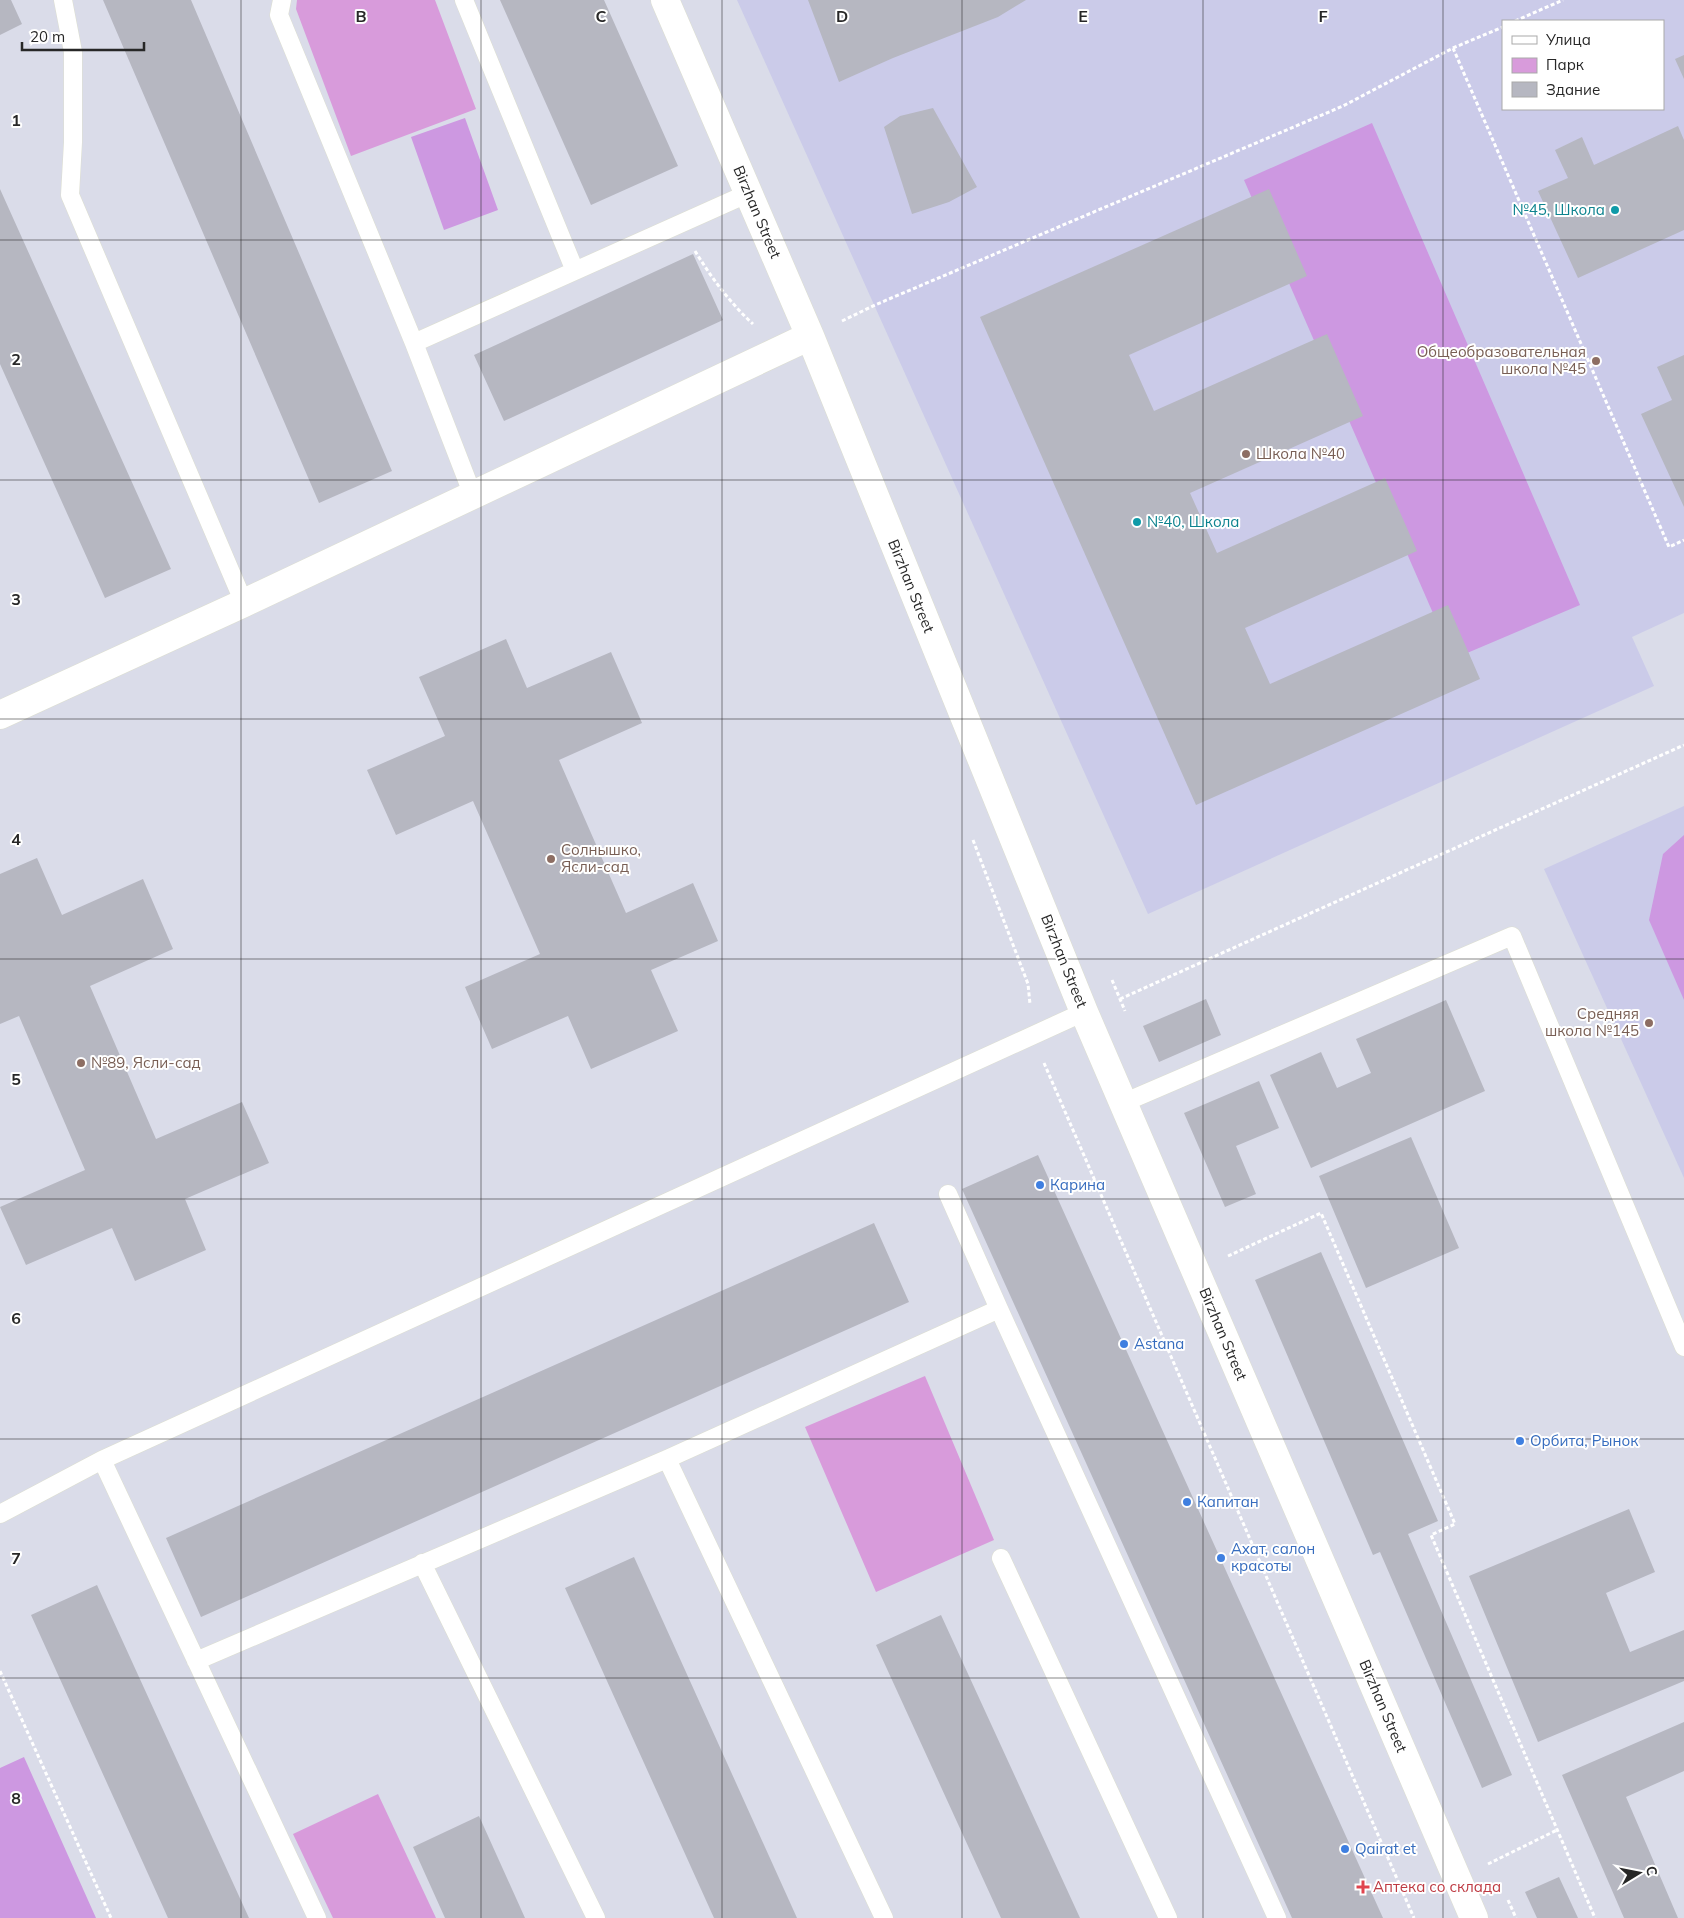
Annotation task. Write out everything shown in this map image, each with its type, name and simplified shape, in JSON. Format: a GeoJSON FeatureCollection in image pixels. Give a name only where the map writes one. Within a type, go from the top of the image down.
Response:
{"type":"FeatureCollection","features":[{"type":"Feature","properties":{"kind":"street","name":"Birzhan Street"},"geometry":{"type":"LineString","coordinates":[[665,0],[810,336],[1084,1012],[1474,1918]]}},
{"type":"Feature","properties":{"kind":"street"},"geometry":{"type":"LineString","coordinates":[[0,715],[810,336]]}},
{"type":"Feature","properties":{"kind":"lane"},"geometry":{"type":"LineString","coordinates":[[64,0],[73,52],[73,142],[70,195],[244,602]]}},
{"type":"Feature","properties":{"kind":"lane"},"geometry":{"type":"LineString","coordinates":[[282,0],[279,15],[414,343],[472,494]]}},
{"type":"Feature","properties":{"kind":"lane"},"geometry":{"type":"LineString","coordinates":[[464,0],[575,271]]}},
{"type":"Feature","properties":{"kind":"lane"},"geometry":{"type":"LineString","coordinates":[[414,343],[749,193]]}},
{"type":"Feature","properties":{"kind":"lane"},"geometry":{"type":"LineString","coordinates":[[1123,1103],[1512,936],[1684,1347]]}},
{"type":"Feature","properties":{"kind":"lane"},"geometry":{"type":"LineString","coordinates":[[0,1514],[102,1460],[1034,1037],[1084,1012]]}},
{"type":"Feature","properties":{"kind":"lane"},"geometry":{"type":"LineString","coordinates":[[948,1194],[1277,1918]]}},
{"type":"Feature","properties":{"kind":"lane"},"geometry":{"type":"LineString","coordinates":[[196,1660],[667,1459],[999,1309]]}},
{"type":"Feature","properties":{"kind":"lane"},"geometry":{"type":"LineString","coordinates":[[667,1459],[884,1918]]}},
{"type":"Feature","properties":{"kind":"lane"},"geometry":{"type":"LineString","coordinates":[[102,1460],[316,1918]]}},
{"type":"Feature","properties":{"kind":"lane"},"geometry":{"type":"LineString","coordinates":[[1001,1558],[1168,1918]]}},
{"type":"Feature","properties":{"kind":"lane"},"geometry":{"type":"LineString","coordinates":[[422,1563],[596,1918]]}},
{"type":"Feature","properties":{"kind":"path"},"geometry":{"type":"LineString","coordinates":[[1517,20],[1563,0]]}},
{"type":"Feature","properties":{"kind":"path"},"geometry":{"type":"LineString","coordinates":[[810,336],[884,301],[1343,106],[1453,48],[1502,26]]}},
{"type":"Feature","properties":{"kind":"path"},"geometry":{"type":"LineString","coordinates":[[1453,48],[1669,547],[1684,540]]}},
{"type":"Feature","properties":{"kind":"path"},"geometry":{"type":"LineString","coordinates":[[671,228],[694,249],[708,272],[742,313],[780,349]]}},
{"type":"Feature","properties":{"kind":"path"},"geometry":{"type":"LineString","coordinates":[[1084,1012],[1121,999],[1684,745]]}},
{"type":"Feature","properties":{"kind":"path"},"geometry":{"type":"LineString","coordinates":[[972,837],[1028,984],[1034,1037],[1414,1918]]}},
{"type":"Feature","properties":{"kind":"path"},"geometry":{"type":"LineString","coordinates":[[1196,1271],[1321,1213],[1455,1524],[1431,1535],[1595,1918]]}},
{"type":"Feature","properties":{"kind":"path"},"geometry":{"type":"LineString","coordinates":[[0,1671],[111,1918]]}},
{"type":"Feature","properties":{"kind":"path"},"geometry":{"type":"LineString","coordinates":[[1456,1878],[1557,1830]]}},
{"type":"Feature","properties":{"kind":"shaded area","name":"Школа №40"},"geometry":{"type":"Polygon","coordinates":[[[737,0],[1684,0],[1684,613],[1632,637],[1654,686],[1148,914],[737,0]]]}},
{"type":"Feature","properties":{"kind":"shaded area"},"geometry":{"type":"Polygon","coordinates":[[[465,118],[498,210],[444,230],[411,137],[465,118]]]}},
{"type":"Feature","properties":{"kind":"shaded area"},"geometry":{"type":"Polygon","coordinates":[[[1372,123],[1580,605],[1453,659],[1244,180],[1372,123]]]}},
{"type":"Feature","properties":{"kind":"shaded area","name":"Средняя школа №145"},"geometry":{"type":"Polygon","coordinates":[[[1684,806],[1684,1178],[1544,869],[1684,806]]]}},
{"type":"Feature","properties":{"kind":"shaded area"},"geometry":{"type":"Polygon","coordinates":[[[1684,835],[1684,1000],[1649,920],[1663,854],[1684,835]]]}},
{"type":"Feature","properties":{"kind":"shaded area"},"geometry":{"type":"Polygon","coordinates":[[[24,1757],[96,1918],[0,1918],[0,1768],[24,1757]]]}},
{"type":"Feature","properties":{"kind":"green space"},"geometry":{"type":"Polygon","coordinates":[[[297,0],[435,0],[476,109],[351,156],[296,9],[297,0]]]}},
{"type":"Feature","properties":{"kind":"green space"},"geometry":{"type":"Polygon","coordinates":[[[925,1376],[994,1540],[876,1592],[805,1427],[925,1376]]]}},
{"type":"Feature","properties":{"kind":"green space"},"geometry":{"type":"Polygon","coordinates":[[[378,1794],[436,1918],[333,1918],[293,1834],[378,1794]]]}},
{"type":"Feature","properties":{"kind":"building"},"geometry":{"type":"Polygon","coordinates":[[[0,0],[11,0],[22,24],[0,35],[0,0]]]}},
{"type":"Feature","properties":{"kind":"building"},"geometry":{"type":"Polygon","coordinates":[[[103,0],[191,0],[392,471],[319,503],[103,0]]]}},
{"type":"Feature","properties":{"kind":"building"},"geometry":{"type":"Polygon","coordinates":[[[500,0],[604,0],[678,166],[591,205],[500,0]]]}},
{"type":"Feature","properties":{"kind":"building"},"geometry":{"type":"Polygon","coordinates":[[[808,0],[1026,0],[998,17],[893,58],[839,82],[808,0]]]}},
{"type":"Feature","properties":{"kind":"building"},"geometry":{"type":"Polygon","coordinates":[[[1684,55],[1684,79],[1675,59],[1684,55]]]}},
{"type":"Feature","properties":{"kind":"building"},"geometry":{"type":"Polygon","coordinates":[[[933,108],[977,187],[949,202],[912,214],[884,127],[900,116],[933,108]]]}},
{"type":"Feature","properties":{"kind":"building","name":"№45, Школа"},"geometry":{"type":"Polygon","coordinates":[[[1678,126],[1684,140],[1684,230],[1578,278],[1538,191],[1568,178],[1555,150],[1582,137],[1594,165],[1678,126]]]}},
{"type":"Feature","properties":{"kind":"building"},"geometry":{"type":"Polygon","coordinates":[[[0,189],[171,569],[105,598],[0,364],[0,189]]]}},
{"type":"Feature","properties":{"kind":"building","name":"№40, Школа"},"geometry":{"type":"Polygon","coordinates":[[[1269,189],[1307,276],[1129,355],[1154,411],[1327,334],[1363,416],[1190,493],[1217,553],[1385,478],[1417,551],[1245,628],[1270,684],[1448,605],[1480,679],[1196,805],[980,317],[1269,189]]]}},
{"type":"Feature","properties":{"kind":"building"},"geometry":{"type":"Polygon","coordinates":[[[693,254],[723,320],[504,421],[474,355],[693,254]]]}},
{"type":"Feature","properties":{"kind":"building"},"geometry":{"type":"Polygon","coordinates":[[[1684,355],[1684,507],[1641,414],[1672,400],[1657,367],[1684,355]]]}},
{"type":"Feature","properties":{"kind":"building","name":"Солнышко, Ясли-сад"},"geometry":{"type":"Polygon","coordinates":[[[506,639],[527,688],[611,652],[642,723],[559,760],[626,913],[693,883],[718,941],[651,970],[678,1031],[591,1069],[568,1016],[492,1049],[465,987],[540,954],[473,801],[396,835],[367,770],[445,736],[419,677],[506,639]]]}},
{"type":"Feature","properties":{"kind":"building","name":"№89, Ясли-сад"},"geometry":{"type":"Polygon","coordinates":[[[37,858],[62,915],[143,879],[173,949],[90,986],[156,1139],[242,1102],[269,1163],[185,1199],[206,1250],[135,1281],[112,1228],[26,1265],[0,1207],[85,1170],[19,1016],[0,1024],[0,874],[37,858]]]}},
{"type":"Feature","properties":{"kind":"building"},"geometry":{"type":"Polygon","coordinates":[[[1206,999],[1221,1035],[1159,1062],[1143,1026],[1206,999]]]}},
{"type":"Feature","properties":{"kind":"building"},"geometry":{"type":"Polygon","coordinates":[[[1446,1000],[1485,1091],[1311,1168],[1270,1075],[1321,1052],[1337,1088],[1371,1073],[1356,1039],[1446,1000]]]}},
{"type":"Feature","properties":{"kind":"building"},"geometry":{"type":"Polygon","coordinates":[[[1259,1081],[1279,1128],[1236,1146],[1256,1194],[1225,1207],[1184,1113],[1259,1081]]]}},
{"type":"Feature","properties":{"kind":"building"},"geometry":{"type":"Polygon","coordinates":[[[1411,1137],[1459,1248],[1366,1288],[1319,1176],[1411,1137]]]}},
{"type":"Feature","properties":{"kind":"building"},"geometry":{"type":"Polygon","coordinates":[[[1038,1155],[1383,1918],[1292,1918],[962,1189],[1038,1155]]]}},
{"type":"Feature","properties":{"kind":"building"},"geometry":{"type":"Polygon","coordinates":[[[874,1223],[909,1302],[201,1617],[166,1538],[874,1223]]]}},
{"type":"Feature","properties":{"kind":"building"},"geometry":{"type":"Polygon","coordinates":[[[1321,1252],[1438,1521],[1408,1534],[1512,1775],[1482,1788],[1380,1552],[1373,1555],[1255,1280],[1321,1252]]]}},
{"type":"Feature","properties":{"kind":"building"},"geometry":{"type":"Polygon","coordinates":[[[1629,1509],[1655,1572],[1606,1593],[1630,1652],[1684,1630],[1684,1681],[1538,1742],[1469,1576],[1629,1509]]]}},
{"type":"Feature","properties":{"kind":"building"},"geometry":{"type":"Polygon","coordinates":[[[634,1557],[797,1918],[714,1918],[565,1588],[634,1557]]]}},
{"type":"Feature","properties":{"kind":"building"},"geometry":{"type":"Polygon","coordinates":[[[97,1585],[249,1918],[168,1918],[31,1615],[97,1585]]]}},
{"type":"Feature","properties":{"kind":"building"},"geometry":{"type":"Polygon","coordinates":[[[941,1615],[1080,1918],[1001,1918],[876,1645],[941,1615]]]}},
{"type":"Feature","properties":{"kind":"building"},"geometry":{"type":"Polygon","coordinates":[[[1684,1722],[1684,1771],[1626,1797],[1678,1918],[1624,1918],[1562,1775],[1684,1722]]]}},
{"type":"Feature","properties":{"kind":"building"},"geometry":{"type":"Polygon","coordinates":[[[479,1816],[525,1918],[445,1918],[413,1847],[479,1816]]]}},
{"type":"Feature","properties":{"kind":"building"},"geometry":{"type":"Polygon","coordinates":[[[1559,1877],[1578,1918],[1537,1918],[1525,1892],[1559,1877]]]}},
{"type":"Feature","properties":{"kind":"place","name":"№45, Школа"},"geometry":{"type":"Point","coordinates":[1615,210]}},
{"type":"Feature","properties":{"kind":"place","name":"Общеобразовательная школа №45"},"geometry":{"type":"Point","coordinates":[1596,361]}},
{"type":"Feature","properties":{"kind":"place","name":"Школа №40"},"geometry":{"type":"Point","coordinates":[1246,454]}},
{"type":"Feature","properties":{"kind":"place","name":"№40, Школа"},"geometry":{"type":"Point","coordinates":[1137,522]}},
{"type":"Feature","properties":{"kind":"place","name":"Солнышко, Ясли-сад"},"geometry":{"type":"Point","coordinates":[551,859]}},
{"type":"Feature","properties":{"kind":"place","name":"Средняя школа №145"},"geometry":{"type":"Point","coordinates":[1649,1023]}},
{"type":"Feature","properties":{"kind":"place","name":"№89, Ясли-сад"},"geometry":{"type":"Point","coordinates":[81,1063]}},
{"type":"Feature","properties":{"kind":"place","name":"Карина"},"geometry":{"type":"Point","coordinates":[1040,1185]}},
{"type":"Feature","properties":{"kind":"place","name":"Astana"},"geometry":{"type":"Point","coordinates":[1124,1344]}},
{"type":"Feature","properties":{"kind":"place","name":"Орбита, Рынок"},"geometry":{"type":"Point","coordinates":[1520,1441]}},
{"type":"Feature","properties":{"kind":"place","name":"Капитан"},"geometry":{"type":"Point","coordinates":[1187,1502]}},
{"type":"Feature","properties":{"kind":"place","name":"Ахат, салон красоты"},"geometry":{"type":"Point","coordinates":[1221,1558]}},
{"type":"Feature","properties":{"kind":"place","name":"Qairat et"},"geometry":{"type":"Point","coordinates":[1345,1849]}},
{"type":"Feature","properties":{"kind":"place","name":"Аптека со склада"},"geometry":{"type":"Point","coordinates":[1363,1887]}}]}
